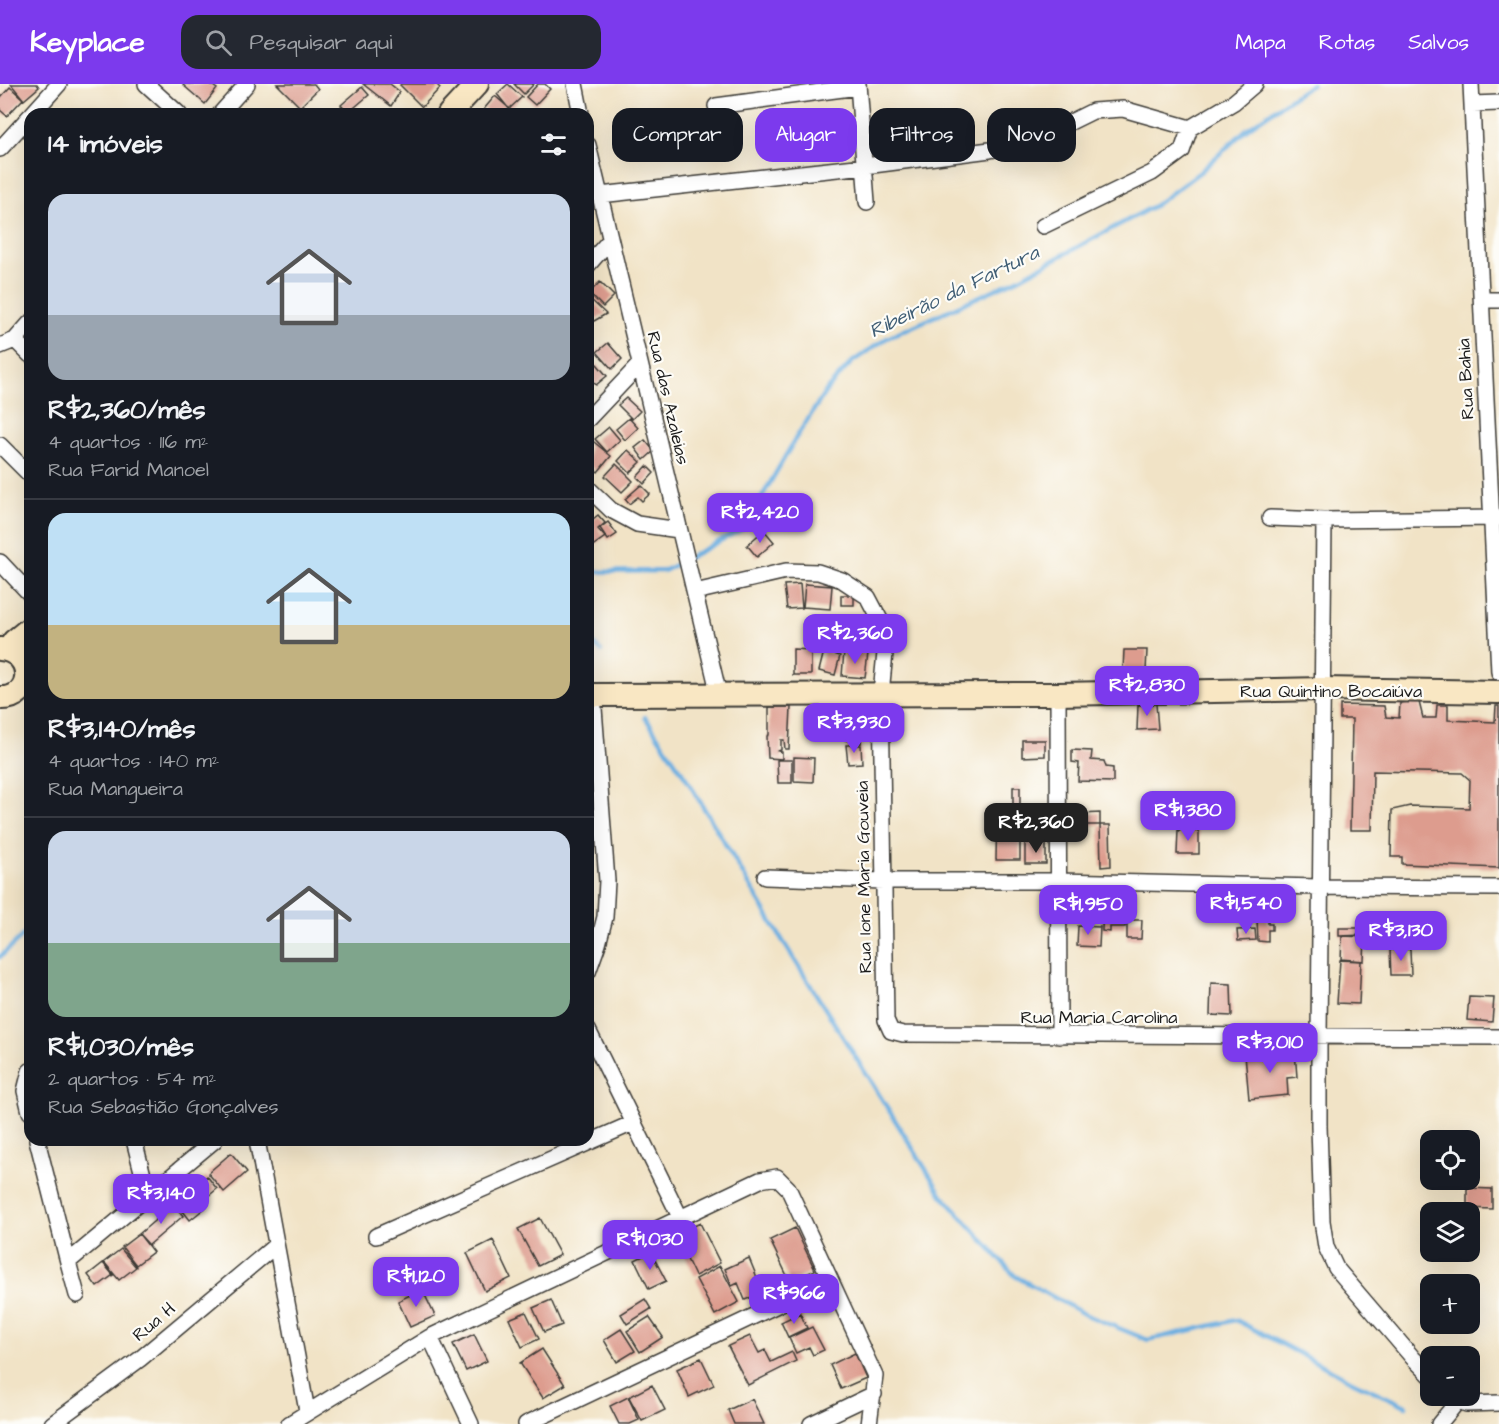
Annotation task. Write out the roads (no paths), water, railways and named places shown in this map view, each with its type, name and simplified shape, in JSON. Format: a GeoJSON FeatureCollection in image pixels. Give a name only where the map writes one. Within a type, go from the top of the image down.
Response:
{"type":"FeatureCollection","features":[{"type":"Feature","properties":{"kind":"street"},"geometry":{"type":"LineString","coordinates":[[37,108],[59,84]]}},
{"type":"Feature","properties":{"kind":"street"},"geometry":{"type":"LineString","coordinates":[[146,84],[172,108]]}},
{"type":"Feature","properties":{"kind":"street"},"geometry":{"type":"LineString","coordinates":[[225,108],[247,84]]}},
{"type":"Feature","properties":{"kind":"street"},"geometry":{"type":"LineString","coordinates":[[455,108],[477,84]]}},
{"type":"Feature","properties":{"kind":"street"},"geometry":{"type":"LineString","coordinates":[[575,84],[580,108]]}},
{"type":"Feature","properties":{"kind":"street"},"geometry":{"type":"LineString","coordinates":[[1043,226],[1152,173],[1182,151],[1190,128],[1234,102],[1255,84]]}},
{"type":"Feature","properties":{"kind":"street","name":"Rua Bahia"},"geometry":{"type":"LineString","coordinates":[[1471,84],[1496,518],[1499,672]]}},
{"type":"Feature","properties":{"kind":"street"},"geometry":{"type":"LineString","coordinates":[[716,106],[858,86],[867,202]]}},
{"type":"Feature","properties":{"kind":"street"},"geometry":{"type":"LineString","coordinates":[[1472,104],[1499,103]]}},
{"type":"Feature","properties":{"kind":"street"},"geometry":{"type":"LineString","coordinates":[[600,195],[990,150],[1030,142],[1093,111],[1123,109],[1190,128]]}},
{"type":"Feature","properties":{"kind":"street"},"geometry":{"type":"LineString","coordinates":[[0,149],[24,123]]}},
{"type":"Feature","properties":{"kind":"street","name":"Rua das Azaleias"},"geometry":{"type":"LineString","coordinates":[[594,170],[719,695]]}},
{"type":"Feature","properties":{"kind":"street"},"geometry":{"type":"LineString","coordinates":[[594,258],[610,240]]}},
{"type":"Feature","properties":{"kind":"street"},"geometry":{"type":"LineString","coordinates":[[1482,300],[1499,300]]}},
{"type":"Feature","properties":{"kind":"street"},"geometry":{"type":"LineString","coordinates":[[0,346],[15,340],[24,330]]}},
{"type":"Feature","properties":{"kind":"street"},"geometry":{"type":"LineString","coordinates":[[15,340],[24,349]]}},
{"type":"Feature","properties":{"kind":"street"},"geometry":{"type":"LineString","coordinates":[[594,413],[640,364]]}},
{"type":"Feature","properties":{"kind":"street"},"geometry":{"type":"LineString","coordinates":[[0,445],[24,469]]}},
{"type":"Feature","properties":{"kind":"street"},"geometry":{"type":"LineString","coordinates":[[594,494],[611,510],[637,524],[681,536]]}},
{"type":"Feature","properties":{"kind":"street"},"geometry":{"type":"LineString","coordinates":[[1270,518],[1324,520],[1496,518]]}},
{"type":"Feature","properties":{"kind":"street"},"geometry":{"type":"LineString","coordinates":[[1324,520],[1319,887],[1322,1221],[1326,1247],[1336,1268],[1420,1364]]}},
{"type":"Feature","properties":{"kind":"street"},"geometry":{"type":"LineString","coordinates":[[0,562],[24,588]]}},
{"type":"Feature","properties":{"kind":"street","name":"Rua Ione Maria Gouveia"},"geometry":{"type":"LineString","coordinates":[[695,592],[786,571],[818,572],[842,580],[868,597],[887,633],[881,693],[886,1020]]}},
{"type":"Feature","properties":{"kind":"street"},"geometry":{"type":"LineString","coordinates":[[16,658],[14,641],[24,633]]}},
{"type":"Feature","properties":{"kind":"street"},"geometry":{"type":"LineString","coordinates":[[14,699],[24,683]]}},
{"type":"Feature","properties":{"kind":"street","name":"Rua Quintino Bocaiúva"},"geometry":{"type":"LineString","coordinates":[[594,695],[1058,694],[1323,689],[1499,692]]}},
{"type":"Feature","properties":{"kind":"street"},"geometry":{"type":"LineString","coordinates":[[1058,694],[1059,1036]]}},
{"type":"Feature","properties":{"kind":"street"},"geometry":{"type":"LineString","coordinates":[[594,730],[607,881],[605,917],[594,953]]}},
{"type":"Feature","properties":{"kind":"street"},"geometry":{"type":"LineString","coordinates":[[765,877],[884,881],[1058,881],[1319,887],[1499,888]]}},
{"type":"Feature","properties":{"kind":"street","name":"Rua Maria Carolina"},"geometry":{"type":"LineString","coordinates":[[886,1020],[891,1031],[903,1034],[1499,1037]]}},
{"type":"Feature","properties":{"kind":"street"},"geometry":{"type":"LineString","coordinates":[[594,1042],[680,1217]]}},
{"type":"Feature","properties":{"kind":"street"},"geometry":{"type":"LineString","coordinates":[[594,1140],[633,1123]]}},
{"type":"Feature","properties":{"kind":"street"},"geometry":{"type":"LineString","coordinates":[[39,1146],[77,1295]]}},
{"type":"Feature","properties":{"kind":"street"},"geometry":{"type":"LineString","coordinates":[[136,1146],[148,1195]]}},
{"type":"Feature","properties":{"kind":"street"},"geometry":{"type":"LineString","coordinates":[[68,1262],[208,1146]]}},
{"type":"Feature","properties":{"kind":"street"},"geometry":{"type":"LineString","coordinates":[[258,1146],[307,1411]]}},
{"type":"Feature","properties":{"kind":"street"},"geometry":{"type":"LineString","coordinates":[[376,1236],[581,1146]]}},
{"type":"Feature","properties":{"kind":"street"},"geometry":{"type":"LineString","coordinates":[[293,1423],[307,1411],[430,1337],[760,1180],[777,1177],[788,1188],[875,1376],[869,1424]]}},
{"type":"Feature","properties":{"kind":"street","name":"Rua H"},"geometry":{"type":"LineString","coordinates":[[52,1424],[140,1359],[276,1245]]}},
{"type":"Feature","properties":{"kind":"street"},"geometry":{"type":"LineString","coordinates":[[526,1424],[830,1280]]}},
{"type":"Feature","properties":{"kind":"street"},"geometry":{"type":"LineString","coordinates":[[430,1337],[471,1424]]}},
{"type":"Feature","properties":{"kind":"street"},"geometry":{"type":"LineString","coordinates":[[811,1424],[874,1394]]}},
{"type":"Feature","properties":{"kind":"street"},"geometry":{"type":"LineString","coordinates":[[1480,1404],[1499,1403]]}},
{"type":"Feature","properties":{"kind":"street"},"geometry":{"type":"LineString","coordinates":[[1440,1424],[1450,1406]]}},
{"type":"Feature","properties":{"kind":"waterway","name":"Ribeirão da Fartura"},"geometry":{"type":"LineString","coordinates":[[594,572],[664,571],[744,528],[797,436],[828,388],[852,362],[887,338],[1018,279],[1154,206],[1200,172],[1248,128],[1312,84]]}},
{"type":"Feature","properties":{"kind":"waterway"},"geometry":{"type":"LineString","coordinates":[[594,645],[601,651]]}},
{"type":"Feature","properties":{"kind":"waterway"},"geometry":{"type":"LineString","coordinates":[[645,717],[686,778],[784,943],[942,1195],[1015,1276],[1084,1314],[1148,1340],[1236,1320],[1352,1381],[1406,1406]]}},
{"type":"Feature","properties":{"kind":"waterway"},"geometry":{"type":"LineString","coordinates":[[0,957],[24,935]]}}]}
